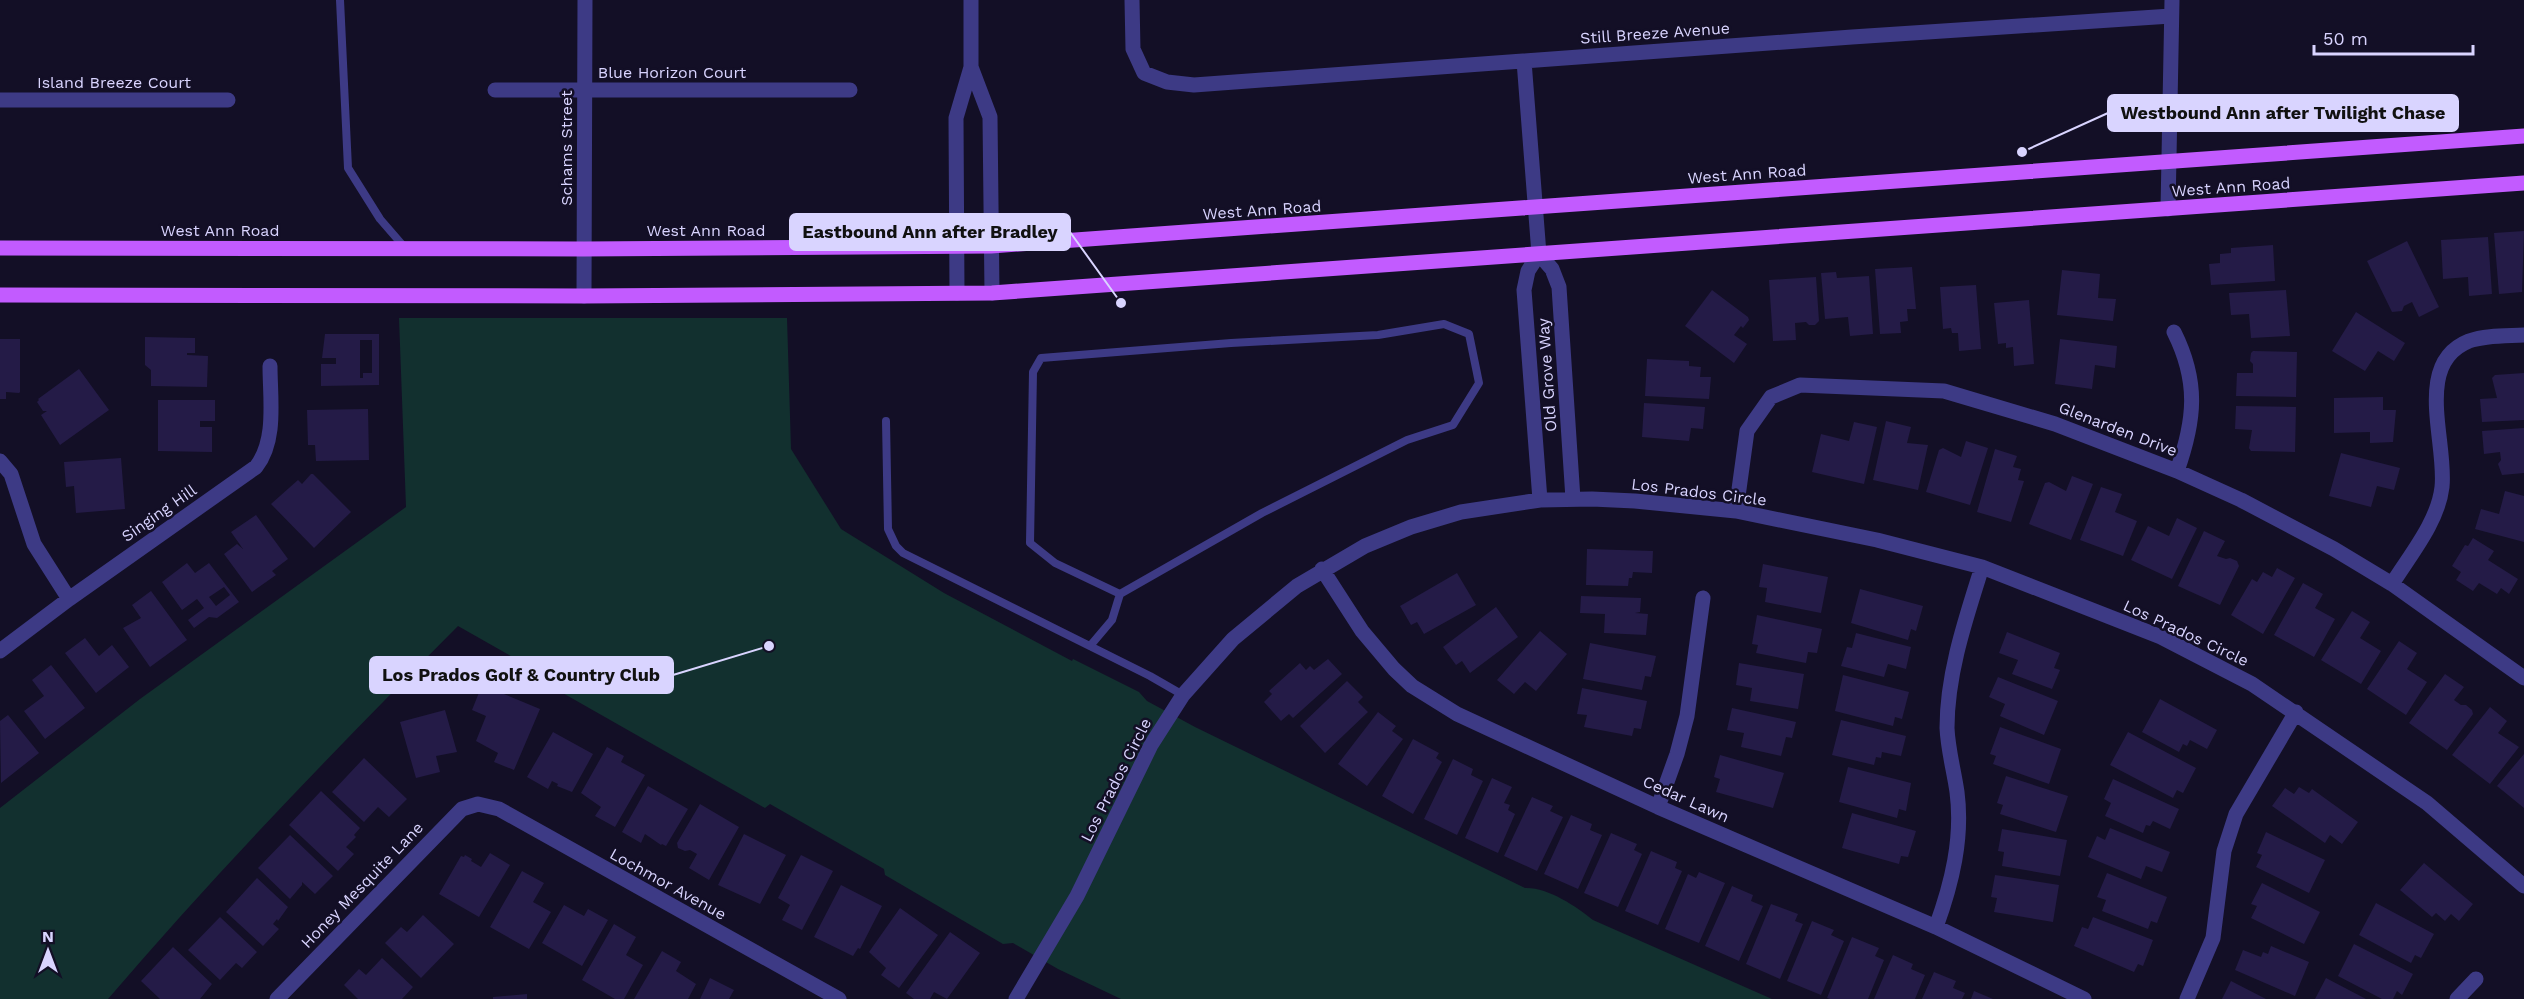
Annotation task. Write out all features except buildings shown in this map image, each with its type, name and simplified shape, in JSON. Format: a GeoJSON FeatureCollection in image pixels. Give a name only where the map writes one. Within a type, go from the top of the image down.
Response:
{"type":"FeatureCollection","features":[{"type":"Feature","properties":{"kind":"main road","name":"West Ann Road"},"geometry":{"type":"LineString","coordinates":[[0,248],[584,249],[990,246],[2524,136]]}},
{"type":"Feature","properties":{"kind":"main road","name":"West Ann Road"},"geometry":{"type":"LineString","coordinates":[[0,295],[584,296],[992,293],[2524,183]]}},
{"type":"Feature","properties":{"kind":"street","name":"Schams Street"},"geometry":{"type":"LineString","coordinates":[[584,296],[585,0]]}},
{"type":"Feature","properties":{"kind":"street"},"geometry":{"type":"LineString","coordinates":[[957,293],[956,118],[971,67],[971,0]]}},
{"type":"Feature","properties":{"kind":"street","name":"Still Breeze Avenue"},"geometry":{"type":"LineString","coordinates":[[1132,0],[1133,49],[1144,73],[1167,82],[1194,85],[2171,16]]}},
{"type":"Feature","properties":{"kind":"street"},"geometry":{"type":"LineString","coordinates":[[2168,209],[2172,0]]}},
{"type":"Feature","properties":{"kind":"street","name":"Old Grove Way"},"geometry":{"type":"LineString","coordinates":[[1524,61],[1539,254],[1552,269],[1559,287],[1573,499]]}},
{"type":"Feature","properties":{"kind":"street"},"geometry":{"type":"LineString","coordinates":[[971,67],[990,117],[992,293]]}},
{"type":"Feature","properties":{"kind":"street","name":"Blue Horizon Court"},"geometry":{"type":"LineString","coordinates":[[495,90],[850,90]]}},
{"type":"Feature","properties":{"kind":"street","name":"Island Breeze Court"},"geometry":{"type":"LineString","coordinates":[[0,100],[228,100]]}},
{"type":"Feature","properties":{"kind":"street","name":"Old Grove Way"},"geometry":{"type":"LineString","coordinates":[[1539,254],[1528,271],[1524,290],[1540,500]]}},
{"type":"Feature","properties":{"kind":"street"},"geometry":{"type":"LineString","coordinates":[[2174,332],[2187,362],[2192,391],[2189,431],[2177,471]]}},
{"type":"Feature","properties":{"kind":"street"},"geometry":{"type":"LineString","coordinates":[[2392,584],[2430,523],[2440,500],[2443,474],[2437,381],[2442,364],[2453,351],[2470,341],[2524,335]]}},
{"type":"Feature","properties":{"kind":"street","name":"Singing Hill"},"geometry":{"type":"LineString","coordinates":[[0,651],[69,599],[256,467],[263,458],[269,443],[270,366]]}},
{"type":"Feature","properties":{"kind":"street","name":"Glenarden Drive"},"geometry":{"type":"LineString","coordinates":[[1736,511],[1747,431],[1771,397],[1800,385],[1944,391],[2055,424],[2177,471],[2274,517],[2392,584],[2524,678]]}},
{"type":"Feature","properties":{"kind":"street"},"geometry":{"type":"LineString","coordinates":[[0,461],[11,474],[34,544],[69,599]]}},
{"type":"Feature","properties":{"kind":"street","name":"Los Prados Circle"},"geometry":{"type":"LineString","coordinates":[[1016,999],[1082,886],[1147,752],[1183,695],[1215,657],[1253,620],[1274,602],[1322,569],[1380,540],[1436,519],[1487,507],[1540,500],[1635,501],[1736,511],[1877,540],[1982,567],[2161,637],[2252,684],[2296,712],[2427,802],[2524,886]]}},
{"type":"Feature","properties":{"kind":"street"},"geometry":{"type":"LineString","coordinates":[[1936,927],[1953,868],[1959,832],[1957,793],[1947,727],[1956,648],[1982,567]]}},
{"type":"Feature","properties":{"kind":"street","name":"Cedar Lawn"},"geometry":{"type":"LineString","coordinates":[[1322,569],[1376,650],[1412,686],[1457,714],[1658,807],[1936,927],[2084,999]]}},
{"type":"Feature","properties":{"kind":"street"},"geometry":{"type":"LineString","coordinates":[[1658,807],[1677,754],[1687,716],[1703,598]]}},
{"type":"Feature","properties":{"kind":"street"},"geometry":{"type":"LineString","coordinates":[[2187,999],[2213,938],[2224,851],[2236,814],[2296,712]]}},
{"type":"Feature","properties":{"kind":"street","name":"Lochmor Avenue"},"geometry":{"type":"LineString","coordinates":[[478,804],[499,808],[830,997]]}},
{"type":"Feature","properties":{"kind":"street","name":"Honey Mesquite Lane"},"geometry":{"type":"LineString","coordinates":[[277,999],[462,809],[478,804]]}},
{"type":"Feature","properties":{"kind":"street"},"geometry":{"type":"LineString","coordinates":[[2457,999],[2476,979]]}},
{"type":"Feature","properties":{"kind":"lane"},"geometry":{"type":"LineString","coordinates":[[340,0],[348,168],[380,219],[406,249]]}},
{"type":"Feature","properties":{"kind":"lane"},"geometry":{"type":"LineString","coordinates":[[1090,646],[1112,620],[1120,594],[1262,513],[1407,441],[1453,425],[1479,383],[1469,334],[1444,324],[1378,335],[1231,343],[1041,358],[1033,372],[1030,543],[1055,563],[1120,594]]}},
{"type":"Feature","properties":{"kind":"lane"},"geometry":{"type":"LineString","coordinates":[[885,421],[888,529],[896,546],[911,558],[1090,646],[1183,695]]}},
{"type":"Feature","properties":{"kind":"green space"},"geometry":{"type":"Polygon","coordinates":[[[399,318],[787,318],[791,449],[841,529],[944,593],[1072,661],[1073,659],[1139,692],[1147,701],[1195,727],[1525,888],[1552,894],[1570,903],[1593,920],[1772,999],[1121,999],[1058,969],[1013,943],[1003,944],[885,875],[884,869],[770,804],[765,808],[531,675],[516,659],[458,626],[280,809],[108,999],[0,999],[0,808],[140,699],[406,507],[399,318]]]}},
{"type":"Feature","properties":{"kind":"place","name":"Westbound Ann after Twilight Chase"},"geometry":{"type":"Point","coordinates":[2022,152]}},
{"type":"Feature","properties":{"kind":"place","name":"Eastbound Ann after Bradley"},"geometry":{"type":"Point","coordinates":[1121,303]}},
{"type":"Feature","properties":{"kind":"place","name":"Los Prados Golf & Country Club"},"geometry":{"type":"Point","coordinates":[769,646]}}]}
